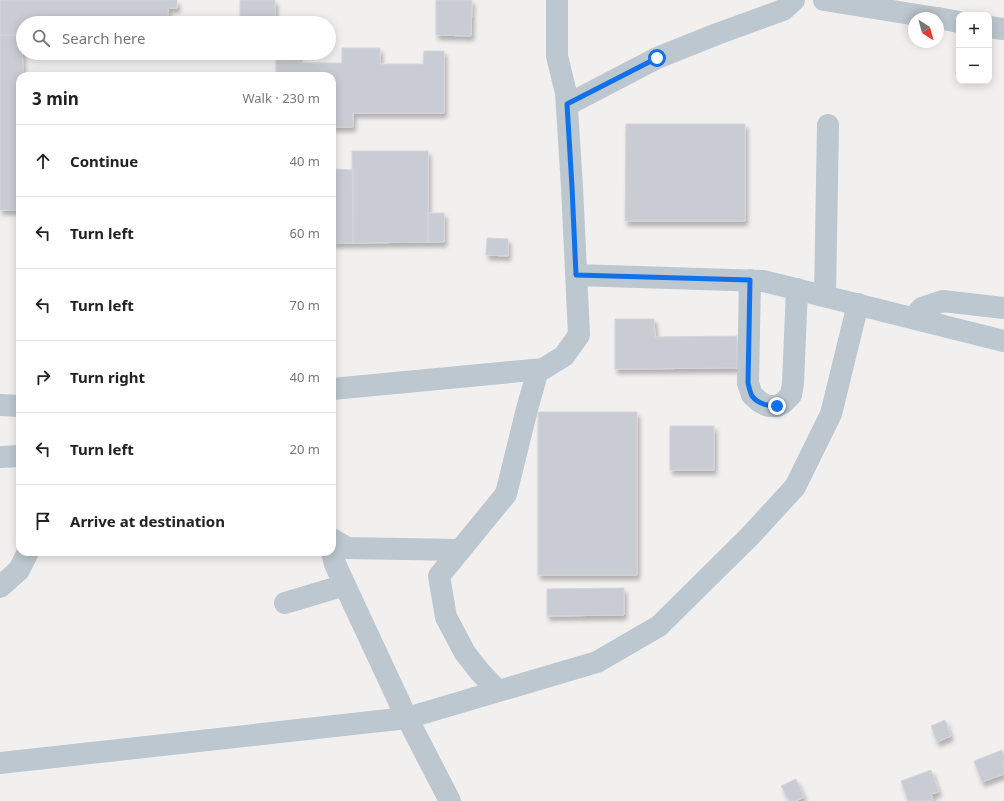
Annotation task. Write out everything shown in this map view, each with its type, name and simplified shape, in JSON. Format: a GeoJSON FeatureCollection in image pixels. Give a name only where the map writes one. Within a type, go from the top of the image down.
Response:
{"type":"FeatureCollection","features":[{"type":"Feature","properties":{"kind":"lane"},"geometry":{"type":"LineString","coordinates":[[336,389],[543,369],[564,356],[579,335],[567,104],[566,92],[557,56],[557,0]]}},
{"type":"Feature","properties":{"kind":"lane"},"geometry":{"type":"LineString","coordinates":[[567,104],[657,58],[716,34],[783,10],[794,0]]}},
{"type":"Feature","properties":{"kind":"lane"},"geometry":{"type":"LineString","coordinates":[[824,0],[908,13]]}},
{"type":"Feature","properties":{"kind":"lane"},"geometry":{"type":"LineString","coordinates":[[944,19],[956,21]]}},
{"type":"Feature","properties":{"kind":"lane"},"geometry":{"type":"LineString","coordinates":[[992,27],[1004,29]]}},
{"type":"Feature","properties":{"kind":"lane"},"geometry":{"type":"LineString","coordinates":[[825,296],[828,124]]}},
{"type":"Feature","properties":{"kind":"lane"},"geometry":{"type":"LineString","coordinates":[[576,275],[763,281],[1004,341]]}},
{"type":"Feature","properties":{"kind":"lane"},"geometry":{"type":"LineString","coordinates":[[750,280],[748,383],[752,396],[768,406],[777,406],[783,403],[791,394],[793,384],[797,289]]}},
{"type":"Feature","properties":{"kind":"lane"},"geometry":{"type":"LineString","coordinates":[[913,318],[922,308],[943,301],[1004,308]]}},
{"type":"Feature","properties":{"kind":"lane"},"geometry":{"type":"LineString","coordinates":[[0,763],[407,718],[597,662],[659,626],[750,536],[795,487],[831,414],[858,304]]}},
{"type":"Feature","properties":{"kind":"lane"},"geometry":{"type":"LineString","coordinates":[[498,691],[465,653],[446,617],[439,576],[506,494],[538,370]]}},
{"type":"Feature","properties":{"kind":"lane"},"geometry":{"type":"LineString","coordinates":[[0,405],[16,406]]}},
{"type":"Feature","properties":{"kind":"lane"},"geometry":{"type":"LineString","coordinates":[[0,457],[16,456]]}},
{"type":"Feature","properties":{"kind":"lane"},"geometry":{"type":"LineString","coordinates":[[336,541],[347,548],[460,550]]}},
{"type":"Feature","properties":{"kind":"lane"},"geometry":{"type":"LineString","coordinates":[[0,587],[19,570],[26,556]]}},
{"type":"Feature","properties":{"kind":"lane"},"geometry":{"type":"LineString","coordinates":[[333,556],[335,564],[407,718],[450,801]]}},
{"type":"Feature","properties":{"kind":"lane"},"geometry":{"type":"LineString","coordinates":[[285,603],[345,585]]}},
{"type":"Feature","properties":{"kind":"building"},"geometry":{"type":"Polygon","coordinates":[[[0,0],[177,0],[177,8],[168,8],[168,16],[16,16],[16,35],[0,35],[0,0]]]}},
{"type":"Feature","properties":{"kind":"building"},"geometry":{"type":"Polygon","coordinates":[[[240,0],[275,0],[275,16],[240,16],[240,0]]]}},
{"type":"Feature","properties":{"kind":"building"},"geometry":{"type":"Polygon","coordinates":[[[436,0],[472,0],[471,36],[436,35],[436,0]]]}},
{"type":"Feature","properties":{"kind":"building"},"geometry":{"type":"Polygon","coordinates":[[[0,35],[16,35],[16,60],[23,60],[23,72],[16,72],[16,210],[0,210],[0,35]]]}},
{"type":"Feature","properties":{"kind":"building"},"geometry":{"type":"Polygon","coordinates":[[[342,48],[380,48],[380,64],[423,64],[424,51],[444,51],[444,113],[353,113],[353,127],[336,127],[336,72],[276,72],[276,60],[299,60],[299,63],[342,63],[342,48]]]}},
{"type":"Feature","properties":{"kind":"building"},"geometry":{"type":"Polygon","coordinates":[[[626,124],[745,124],[745,221],[625,221],[626,124]]]}},
{"type":"Feature","properties":{"kind":"building"},"geometry":{"type":"Polygon","coordinates":[[[352,151],[428,151],[428,242],[353,243],[352,151]]]}},
{"type":"Feature","properties":{"kind":"building"},"geometry":{"type":"Polygon","coordinates":[[[336,169],[353,170],[353,243],[336,243],[336,169]]]}},
{"type":"Feature","properties":{"kind":"building"},"geometry":{"type":"Polygon","coordinates":[[[428,213],[444,213],[444,242],[428,242],[428,213]]]}},
{"type":"Feature","properties":{"kind":"building"},"geometry":{"type":"Polygon","coordinates":[[[487,238],[508,239],[508,256],[486,255],[487,238]]]}},
{"type":"Feature","properties":{"kind":"building"},"geometry":{"type":"Polygon","coordinates":[[[615,319],[654,319],[655,337],[737,336],[737,368],[615,369],[615,319]]]}},
{"type":"Feature","properties":{"kind":"building"},"geometry":{"type":"Polygon","coordinates":[[[538,412],[637,412],[637,575],[538,575],[538,412]]]}},
{"type":"Feature","properties":{"kind":"building"},"geometry":{"type":"Polygon","coordinates":[[[670,426],[714,426],[714,470],[670,470],[670,426]]]}},
{"type":"Feature","properties":{"kind":"building"},"geometry":{"type":"Polygon","coordinates":[[[624,588],[624,615],[547,616],[547,589],[624,588]]]}},
{"type":"Feature","properties":{"kind":"building"},"geometry":{"type":"Polygon","coordinates":[[[945,720],[951,736],[937,742],[931,726],[945,720]]]}},
{"type":"Feature","properties":{"kind":"building"},"geometry":{"type":"Polygon","coordinates":[[[1002,750],[1004,756],[1004,774],[982,782],[974,761],[1002,750]]]}},
{"type":"Feature","properties":{"kind":"building"},"geometry":{"type":"Polygon","coordinates":[[[931,770],[939,792],[931,794],[933,800],[908,801],[901,781],[931,770]]]}},
{"type":"Feature","properties":{"kind":"building"},"geometry":{"type":"Polygon","coordinates":[[[796,779],[804,797],[796,801],[789,801],[781,786],[796,779]]]}},
{"type":"Feature","properties":{"kind":"route"},"geometry":{"type":"LineString","coordinates":[[657,58],[567,104],[576,275],[750,280],[748,383],[752,396],[768,406],[777,406]]}}]}
